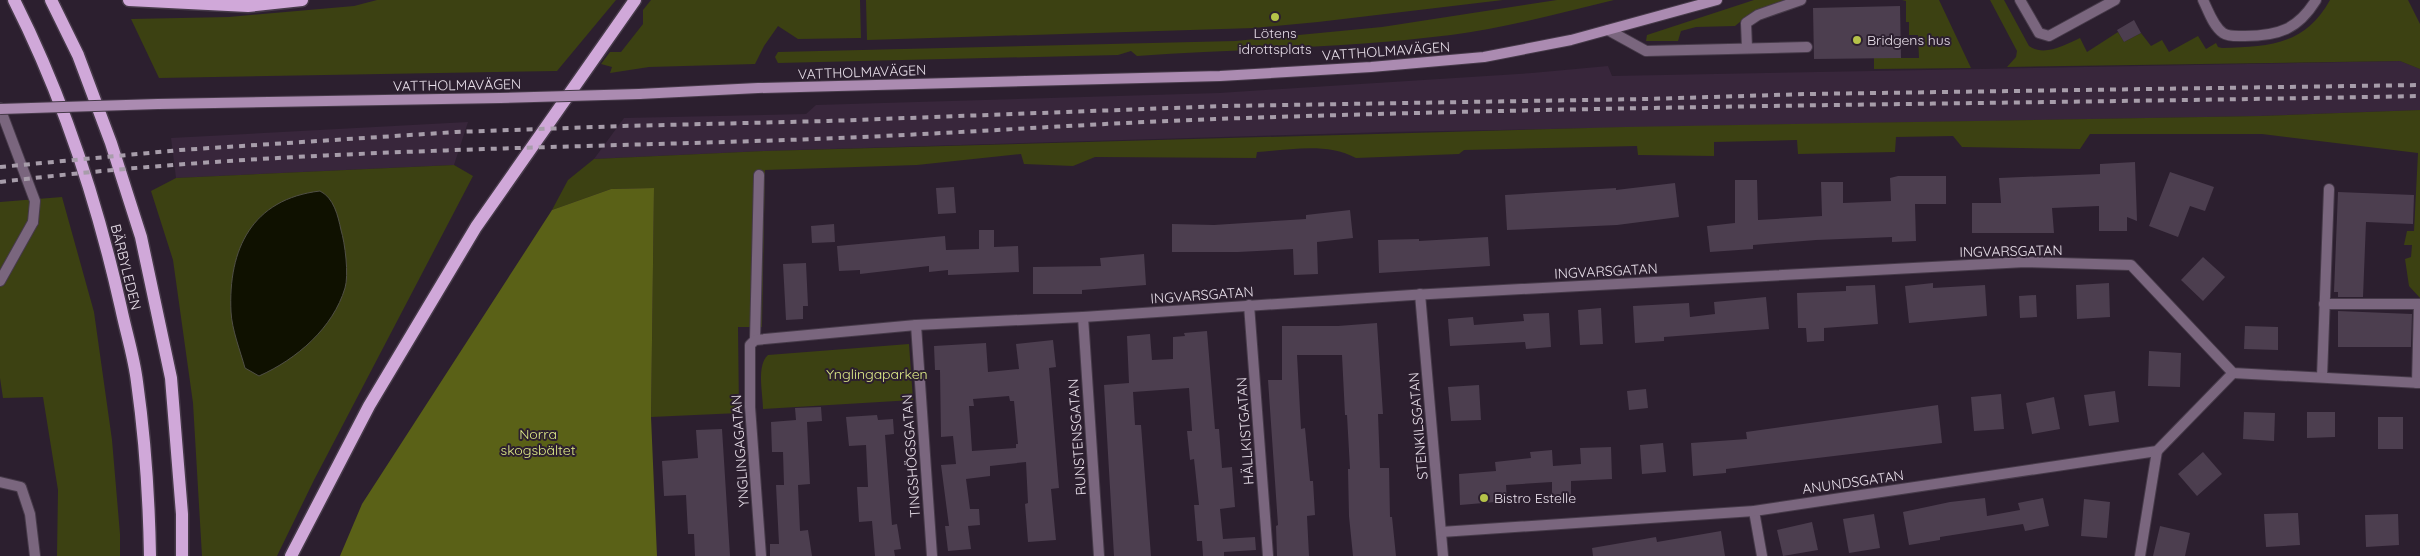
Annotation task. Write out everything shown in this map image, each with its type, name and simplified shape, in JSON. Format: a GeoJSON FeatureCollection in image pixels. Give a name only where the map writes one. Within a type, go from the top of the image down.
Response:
{"type":"FeatureCollection","features":[{"type":"Feature","properties":{"kind":"main road","name":"BÄRBYLEDEN"},"geometry":{"type":"LineString","coordinates":[[14,0],[35,41],[75,143],[106,241],[137,381],[149,517],[150,556]]}},
{"type":"Feature","properties":{"kind":"main road","name":"BÄRBYLEDEN"},"geometry":{"type":"LineString","coordinates":[[51,0],[82,64],[112,143],[141,237],[171,378],[182,514],[182,556]]}},
{"type":"Feature","properties":{"kind":"main road"},"geometry":{"type":"LineString","coordinates":[[134,0],[248,6],[302,0]]}},
{"type":"Feature","properties":{"kind":"main road"},"geometry":{"type":"LineString","coordinates":[[291,556],[369,406],[476,227],[635,0]]}},
{"type":"Feature","properties":{"kind":"main road","name":"VATTHOLMAVÄGEN"},"geometry":{"type":"LineString","coordinates":[[0,109],[639,94],[758,88],[1220,76],[1352,68],[1484,57],[1571,40],[1717,0]]}},
{"type":"Feature","properties":{"kind":"street"},"geometry":{"type":"LineString","coordinates":[[1747,48],[1746,23],[1758,15],[1801,0]]}},
{"type":"Feature","properties":{"kind":"street"},"geometry":{"type":"LineString","coordinates":[[2020,0],[2039,33],[2049,36],[2115,0]]}},
{"type":"Feature","properties":{"kind":"street"},"geometry":{"type":"LineString","coordinates":[[2203,0],[2218,29],[2225,34],[2234,36],[2264,36],[2288,29],[2306,16],[2316,0]]}},
{"type":"Feature","properties":{"kind":"street"},"geometry":{"type":"LineString","coordinates":[[1608,30],[1646,51],[1807,47]]}},
{"type":"Feature","properties":{"kind":"street"},"geometry":{"type":"LineString","coordinates":[[0,109],[35,201],[33,222],[0,281]]}},
{"type":"Feature","properties":{"kind":"street","name":"YNGLINGAGATAN"},"geometry":{"type":"LineString","coordinates":[[758,175],[750,407],[761,556]]}},
{"type":"Feature","properties":{"kind":"street"},"geometry":{"type":"LineString","coordinates":[[2322,377],[2329,189]]}},
{"type":"Feature","properties":{"kind":"street","name":"INGVARSGATAN"},"geometry":{"type":"LineString","coordinates":[[753,342],[916,325],[1083,317],[1420,294],[2025,262],[2131,265],[2233,372]]}},
{"type":"Feature","properties":{"kind":"street","name":"STENKILSGATAN"},"geometry":{"type":"LineString","coordinates":[[1420,294],[1443,556]]}},
{"type":"Feature","properties":{"kind":"street"},"geometry":{"type":"LineString","coordinates":[[2140,556],[2157,452],[2233,372],[2419,383],[2419,304],[2324,304]]}},
{"type":"Feature","properties":{"kind":"street","name":"HÄLLKISTGATAN"},"geometry":{"type":"LineString","coordinates":[[1249,305],[1268,556]]}},
{"type":"Feature","properties":{"kind":"street","name":"RUNSTENSGATAN"},"geometry":{"type":"LineString","coordinates":[[1083,317],[1099,556]]}},
{"type":"Feature","properties":{"kind":"street","name":"TINGSHÖGSGATAN"},"geometry":{"type":"LineString","coordinates":[[916,325],[932,556]]}},
{"type":"Feature","properties":{"kind":"street","name":"ANUNDSGATAN"},"geometry":{"type":"LineString","coordinates":[[1441,532],[1754,511],[2157,452]]}},
{"type":"Feature","properties":{"kind":"street"},"geometry":{"type":"LineString","coordinates":[[0,482],[21,487],[30,514],[35,556]]}},
{"type":"Feature","properties":{"kind":"street"},"geometry":{"type":"LineString","coordinates":[[1754,511],[1762,556]]}},
{"type":"Feature","properties":{"kind":"shaded area"},"geometry":{"type":"Polygon","coordinates":[[[2400,61],[2420,69],[2420,110],[2261,116],[1389,132],[764,151],[594,159],[624,118],[806,114],[816,105],[1219,93],[1532,73],[1608,66],[1612,76],[2400,61]]]}},
{"type":"Feature","properties":{"kind":"shaded area"},"geometry":{"type":"Polygon","coordinates":[[[468,122],[454,165],[176,178],[171,138],[468,122]]]}},
{"type":"Feature","properties":{"kind":"shaded area"},"geometry":{"type":"Polygon","coordinates":[[[320,191],[329,198],[335,208],[338,219],[346,259],[347,275],[345,288],[332,316],[312,341],[287,361],[259,376],[245,368],[232,319],[231,289],[234,268],[240,248],[249,231],[261,216],[277,204],[297,196],[320,191]]]}},
{"type":"Feature","properties":{"kind":"green space"},"geometry":{"type":"Polygon","coordinates":[[[377,0],[616,0],[557,71],[159,78],[131,19],[229,17],[354,6],[377,0]]]}},
{"type":"Feature","properties":{"kind":"green space"},"geometry":{"type":"Polygon","coordinates":[[[651,0],[860,0],[861,38],[798,39],[778,26],[764,46],[755,64],[649,67],[610,73],[612,67],[601,64],[610,52],[621,52],[643,24],[643,10],[651,0]]]}},
{"type":"Feature","properties":{"kind":"green space"},"geometry":{"type":"Polygon","coordinates":[[[866,0],[1503,0],[1254,28],[867,40],[866,0]]]}},
{"type":"Feature","properties":{"kind":"green space"},"geometry":{"type":"Polygon","coordinates":[[[1557,0],[1614,0],[1532,20],[1471,32],[1333,46],[1137,56],[1131,51],[1118,55],[778,63],[775,57],[778,52],[1235,41],[1382,27],[1557,0]]]}},
{"type":"Feature","properties":{"kind":"green space"},"geometry":{"type":"Polygon","coordinates":[[[1754,0],[1784,0],[1751,13],[1735,26],[1696,27],[1681,31],[1678,41],[1646,41],[1647,35],[1754,0]]]}},
{"type":"Feature","properties":{"kind":"green space"},"geometry":{"type":"Polygon","coordinates":[[[1902,0],[1939,0],[1971,68],[1874,69],[1874,58],[1919,58],[1918,35],[1909,35],[1909,22],[1906,22],[1906,1],[1902,0]]]}},
{"type":"Feature","properties":{"kind":"green space"},"geometry":{"type":"Polygon","coordinates":[[[1990,0],[2004,0],[2029,46],[2035,49],[2054,49],[2080,38],[2087,52],[2118,32],[2124,42],[2141,33],[2151,46],[2162,40],[2169,52],[2198,36],[2206,49],[2216,43],[2218,47],[2222,48],[2255,46],[2284,41],[2297,35],[2309,26],[2320,15],[2330,0],[2408,0],[2420,24],[2420,69],[2400,61],[2007,67],[2016,57],[2017,51],[1990,0]]]}},
{"type":"Feature","properties":{"kind":"green space"},"geometry":{"type":"Polygon","coordinates":[[[2420,110],[2420,298],[2409,286],[2405,259],[2411,257],[2412,245],[2404,245],[2407,231],[2414,231],[2418,153],[2262,134],[2090,134],[2080,149],[1962,147],[1953,136],[1896,137],[1895,152],[1798,154],[1797,140],[1714,142],[1714,156],[1638,155],[1637,146],[1464,150],[1459,154],[1356,158],[1333,150],[1308,148],[1257,152],[1256,158],[1095,157],[1073,166],[1024,164],[1021,154],[917,165],[765,170],[762,327],[738,327],[739,413],[651,417],[654,188],[611,189],[552,210],[568,180],[594,159],[764,151],[1625,127],[2261,116],[2420,110]]]}},
{"type":"Feature","properties":{"kind":"green space"},"geometry":{"type":"Polygon","coordinates":[[[454,165],[473,176],[314,480],[277,556],[202,556],[193,403],[173,260],[151,191],[176,178],[454,165]]]}},
{"type":"Feature","properties":{"kind":"green space","name":"Norra skogsbältet"},"geometry":{"type":"Polygon","coordinates":[[[654,188],[651,417],[657,556],[340,556],[362,504],[552,210],[611,189],[654,188]]]}},
{"type":"Feature","properties":{"kind":"green space"},"geometry":{"type":"Polygon","coordinates":[[[62,197],[94,312],[112,440],[120,534],[120,556],[57,556],[58,490],[43,397],[3,398],[0,378],[0,202],[62,197]]]}},
{"type":"Feature","properties":{"kind":"green space","name":"Ynglingaparken"},"geometry":{"type":"Polygon","coordinates":[[[909,344],[913,400],[763,409],[761,373],[764,360],[768,355],[909,344]]]}},
{"type":"Feature","properties":{"kind":"building","name":"Bridgens hus"},"geometry":{"type":"Polygon","coordinates":[[[1900,6],[1901,58],[1814,59],[1813,8],[1900,6]]]}},
{"type":"Feature","properties":{"kind":"building"},"geometry":{"type":"Polygon","coordinates":[[[2134,20],[2141,33],[2124,42],[2117,30],[2134,20]]]}},
{"type":"Feature","properties":{"kind":"building"},"geometry":{"type":"Polygon","coordinates":[[[2135,162],[2137,221],[2127,217],[2127,231],[2099,231],[2099,206],[2052,208],[2054,233],[1972,233],[1972,203],[2001,203],[1999,178],[2100,174],[2100,164],[2135,162]]]}},
{"type":"Feature","properties":{"kind":"building"},"geometry":{"type":"Polygon","coordinates":[[[2170,172],[2214,187],[2205,211],[2190,206],[2178,237],[2149,226],[2170,172]]]}},
{"type":"Feature","properties":{"kind":"building"},"geometry":{"type":"Polygon","coordinates":[[[1898,176],[1946,176],[1946,204],[1915,204],[1916,241],[1892,242],[1892,237],[1816,240],[1753,245],[1753,249],[1710,252],[1707,226],[1735,223],[1735,180],[1757,180],[1758,220],[1822,216],[1821,182],[1843,182],[1843,203],[1891,201],[1890,178],[1898,176]]]}},
{"type":"Feature","properties":{"kind":"building"},"geometry":{"type":"Polygon","coordinates":[[[1675,183],[1679,217],[1617,225],[1507,230],[1505,195],[1616,188],[1616,190],[1675,183]]]}},
{"type":"Feature","properties":{"kind":"building"},"geometry":{"type":"Polygon","coordinates":[[[954,187],[956,213],[938,214],[936,188],[954,187]]]}},
{"type":"Feature","properties":{"kind":"building"},"geometry":{"type":"Polygon","coordinates":[[[2338,192],[2414,195],[2413,224],[2366,222],[2363,297],[2338,297],[2338,292],[2334,292],[2338,192]]]}},
{"type":"Feature","properties":{"kind":"building"},"geometry":{"type":"Polygon","coordinates":[[[1350,210],[1353,238],[1317,242],[1318,274],[1294,275],[1293,249],[1238,252],[1172,252],[1172,224],[1214,225],[1306,219],[1306,215],[1350,210]]]}},
{"type":"Feature","properties":{"kind":"building"},"geometry":{"type":"Polygon","coordinates":[[[834,224],[835,242],[812,243],[811,226],[834,224]]]}},
{"type":"Feature","properties":{"kind":"building"},"geometry":{"type":"Polygon","coordinates":[[[979,230],[994,230],[994,247],[1018,246],[1019,272],[948,275],[948,270],[929,272],[929,266],[860,274],[860,270],[839,271],[837,246],[945,236],[946,250],[979,249],[979,230]]]}},
{"type":"Feature","properties":{"kind":"building"},"geometry":{"type":"Polygon","coordinates":[[[1488,237],[1490,266],[1379,273],[1378,240],[1419,239],[1419,241],[1488,237]]]}},
{"type":"Feature","properties":{"kind":"building"},"geometry":{"type":"Polygon","coordinates":[[[1144,254],[1146,285],[1082,290],[1082,294],[1033,294],[1033,267],[1101,266],[1100,258],[1144,254]]]}},
{"type":"Feature","properties":{"kind":"building"},"geometry":{"type":"Polygon","coordinates":[[[2203,257],[2225,277],[2203,301],[2181,280],[2203,257]]]}},
{"type":"Feature","properties":{"kind":"building"},"geometry":{"type":"Polygon","coordinates":[[[806,263],[808,306],[803,306],[803,319],[786,320],[783,264],[806,263]]]}},
{"type":"Feature","properties":{"kind":"building"},"geometry":{"type":"Polygon","coordinates":[[[1933,283],[1933,288],[1985,285],[1987,316],[1909,323],[1905,286],[1933,283]]]}},
{"type":"Feature","properties":{"kind":"building"},"geometry":{"type":"Polygon","coordinates":[[[2109,283],[2110,317],[2077,319],[2076,285],[2109,283]]]}},
{"type":"Feature","properties":{"kind":"building"},"geometry":{"type":"Polygon","coordinates":[[[1875,285],[1878,324],[1824,328],[1824,341],[1807,342],[1806,328],[1798,328],[1797,293],[1846,291],[1846,286],[1875,285]]]}},
{"type":"Feature","properties":{"kind":"building"},"geometry":{"type":"Polygon","coordinates":[[[2036,295],[2037,317],[2020,318],[2019,296],[2036,295]]]}},
{"type":"Feature","properties":{"kind":"building"},"geometry":{"type":"Polygon","coordinates":[[[1766,297],[1769,329],[1664,337],[1664,341],[1635,343],[1633,306],[1689,303],[1690,317],[1715,314],[1714,302],[1766,297]]]}},
{"type":"Feature","properties":{"kind":"building"},"geometry":{"type":"Polygon","coordinates":[[[1601,308],[1603,344],[1580,345],[1578,310],[1601,308]]]}},
{"type":"Feature","properties":{"kind":"building"},"geometry":{"type":"Polygon","coordinates":[[[2338,311],[2412,314],[2411,347],[2338,347],[2338,311]]]}},
{"type":"Feature","properties":{"kind":"building"},"geometry":{"type":"Polygon","coordinates":[[[1549,313],[1551,347],[1526,349],[1525,342],[1450,346],[1448,319],[1473,317],[1474,325],[1524,321],[1523,314],[1549,313]]]}},
{"type":"Feature","properties":{"kind":"building"},"geometry":{"type":"Polygon","coordinates":[[[1377,323],[1383,414],[1378,414],[1380,468],[1389,468],[1390,517],[1392,517],[1396,556],[1353,556],[1349,516],[1348,469],[1350,469],[1342,355],[1297,355],[1301,429],[1305,428],[1310,481],[1313,481],[1315,515],[1307,516],[1309,556],[1277,556],[1276,526],[1278,525],[1268,380],[1282,380],[1282,326],[1338,326],[1377,323]]]}},
{"type":"Feature","properties":{"kind":"building"},"geometry":{"type":"Polygon","coordinates":[[[2245,326],[2278,327],[2278,350],[2244,349],[2245,326]]]}},
{"type":"Feature","properties":{"kind":"building"},"geometry":{"type":"Polygon","coordinates":[[[1207,331],[1215,429],[1219,429],[1222,468],[1232,467],[1235,507],[1220,509],[1223,539],[1255,537],[1256,550],[1224,552],[1224,556],[1203,556],[1202,541],[1197,541],[1194,505],[1199,505],[1194,459],[1190,460],[1187,431],[1192,431],[1189,388],[1133,392],[1135,425],[1141,425],[1151,556],[1114,556],[1104,385],[1129,383],[1127,336],[1150,334],[1152,360],[1173,359],[1173,337],[1185,336],[1184,333],[1207,331]]]}},
{"type":"Feature","properties":{"kind":"building"},"geometry":{"type":"Polygon","coordinates":[[[1053,340],[1056,367],[1049,368],[1059,488],[1051,489],[1056,540],[1028,542],[1025,504],[1028,503],[1026,462],[990,466],[990,476],[966,479],[970,509],[979,509],[980,525],[968,526],[971,549],[948,551],[945,526],[949,526],[941,465],[956,464],[953,436],[941,437],[940,370],[935,370],[934,346],[986,343],[988,372],[1019,369],[1016,344],[1053,340]],[[1009,396],[973,399],[974,406],[969,406],[972,451],[1016,448],[1016,444],[1018,444],[1014,401],[1010,401],[1009,396]]]}},
{"type":"Feature","properties":{"kind":"building"},"geometry":{"type":"Polygon","coordinates":[[[2149,351],[2181,353],[2180,387],[2148,386],[2149,351]]]}},
{"type":"Feature","properties":{"kind":"building"},"geometry":{"type":"Polygon","coordinates":[[[1479,385],[1481,420],[1451,421],[1448,387],[1479,385]]]}},
{"type":"Feature","properties":{"kind":"building"},"geometry":{"type":"Polygon","coordinates":[[[1646,389],[1648,408],[1629,410],[1627,391],[1646,389]]]}},
{"type":"Feature","properties":{"kind":"building"},"geometry":{"type":"Polygon","coordinates":[[[2115,391],[2119,422],[2089,426],[2084,395],[2115,391]]]}},
{"type":"Feature","properties":{"kind":"building"},"geometry":{"type":"Polygon","coordinates":[[[2001,394],[2004,429],[1974,431],[1971,397],[2001,394]]]}},
{"type":"Feature","properties":{"kind":"building"},"geometry":{"type":"Polygon","coordinates":[[[2054,397],[2060,429],[2032,434],[2026,403],[2054,397]]]}},
{"type":"Feature","properties":{"kind":"building"},"geometry":{"type":"Polygon","coordinates":[[[1938,405],[1942,443],[1726,469],[1726,473],[1693,476],[1691,443],[1747,439],[1746,432],[1938,405]]]}},
{"type":"Feature","properties":{"kind":"building"},"geometry":{"type":"Polygon","coordinates":[[[821,407],[822,421],[807,422],[810,484],[798,485],[800,531],[808,530],[812,556],[770,556],[770,544],[779,544],[776,485],[784,485],[783,452],[772,452],[771,422],[796,420],[795,408],[821,407]]]}},
{"type":"Feature","properties":{"kind":"building"},"geometry":{"type":"Polygon","coordinates":[[[2244,412],[2275,413],[2274,441],[2243,439],[2244,412]]]}},
{"type":"Feature","properties":{"kind":"building"},"geometry":{"type":"Polygon","coordinates":[[[2307,412],[2335,412],[2335,437],[2307,438],[2307,412]]]}},
{"type":"Feature","properties":{"kind":"building"},"geometry":{"type":"Polygon","coordinates":[[[877,415],[878,420],[893,419],[894,434],[885,435],[892,525],[897,524],[901,549],[894,550],[895,556],[875,556],[872,521],[859,522],[857,487],[868,487],[866,445],[849,446],[846,417],[877,415]]]}},
{"type":"Feature","properties":{"kind":"building"},"geometry":{"type":"Polygon","coordinates":[[[2378,417],[2403,417],[2403,449],[2378,449],[2378,417]]]}},
{"type":"Feature","properties":{"kind":"building"},"geometry":{"type":"Polygon","coordinates":[[[722,429],[730,556],[695,556],[694,534],[688,534],[686,495],[664,496],[662,461],[698,458],[696,430],[722,429]]]}},
{"type":"Feature","properties":{"kind":"building"},"geometry":{"type":"Polygon","coordinates":[[[1663,443],[1666,472],[1642,474],[1640,445],[1663,443]]]}},
{"type":"Feature","properties":{"kind":"building"},"geometry":{"type":"Polygon","coordinates":[[[1611,447],[1612,479],[1571,481],[1571,496],[1552,498],[1552,482],[1506,485],[1507,501],[1460,505],[1459,474],[1496,471],[1495,462],[1531,458],[1530,452],[1552,450],[1553,466],[1581,464],[1580,448],[1611,447]]]}},
{"type":"Feature","properties":{"kind":"building"},"geometry":{"type":"Polygon","coordinates":[[[2203,452],[2222,474],[2197,496],[2178,474],[2203,452]]]}},
{"type":"Feature","properties":{"kind":"building"},"geometry":{"type":"Polygon","coordinates":[[[1985,498],[1987,516],[2020,510],[2018,503],[2043,498],[2049,526],[2025,531],[2023,524],[1940,537],[1940,540],[1909,545],[1903,512],[1950,502],[1985,498]]]}},
{"type":"Feature","properties":{"kind":"building"},"geometry":{"type":"Polygon","coordinates":[[[2084,499],[2110,502],[2107,538],[2081,536],[2084,499]]]}},
{"type":"Feature","properties":{"kind":"building"},"geometry":{"type":"Polygon","coordinates":[[[2298,513],[2300,545],[2266,547],[2264,514],[2298,513]]]}},
{"type":"Feature","properties":{"kind":"building"},"geometry":{"type":"Polygon","coordinates":[[[1874,514],[1880,548],[1849,553],[1843,519],[1874,514]]]}},
{"type":"Feature","properties":{"kind":"building"},"geometry":{"type":"Polygon","coordinates":[[[2398,514],[2399,545],[2366,547],[2365,515],[2398,514]]]}},
{"type":"Feature","properties":{"kind":"building"},"geometry":{"type":"Polygon","coordinates":[[[1812,522],[1818,550],[1783,556],[1777,530],[1812,522]]]}},
{"type":"Feature","properties":{"kind":"building"},"geometry":{"type":"Polygon","coordinates":[[[2160,526],[2190,533],[2185,556],[2153,556],[2160,526]]]}},
{"type":"Feature","properties":{"kind":"building"},"geometry":{"type":"Polygon","coordinates":[[[1721,531],[1725,556],[1593,556],[1592,548],[1656,537],[1657,542],[1721,531]]]}},
{"type":"Feature","properties":{"kind":"railway"},"geometry":{"type":"LineString","coordinates":[[0,167],[180,150],[456,132],[623,126],[828,121],[1224,106],[1646,99],[1808,94],[2420,85]]}},
{"type":"Feature","properties":{"kind":"railway"},"geometry":{"type":"LineString","coordinates":[[0,182],[101,171],[305,157],[509,148],[814,139],[1215,119],[1667,108],[2420,96]]}},
{"type":"Feature","properties":{"kind":"place","name":"Lötens idrottsplats"},"geometry":{"type":"Point","coordinates":[1275,17]}},
{"type":"Feature","properties":{"kind":"place","name":"Bridgens hus"},"geometry":{"type":"Point","coordinates":[1857,40]}},
{"type":"Feature","properties":{"kind":"place","name":"Bistro Estelle"},"geometry":{"type":"Point","coordinates":[1484,498]}}]}
